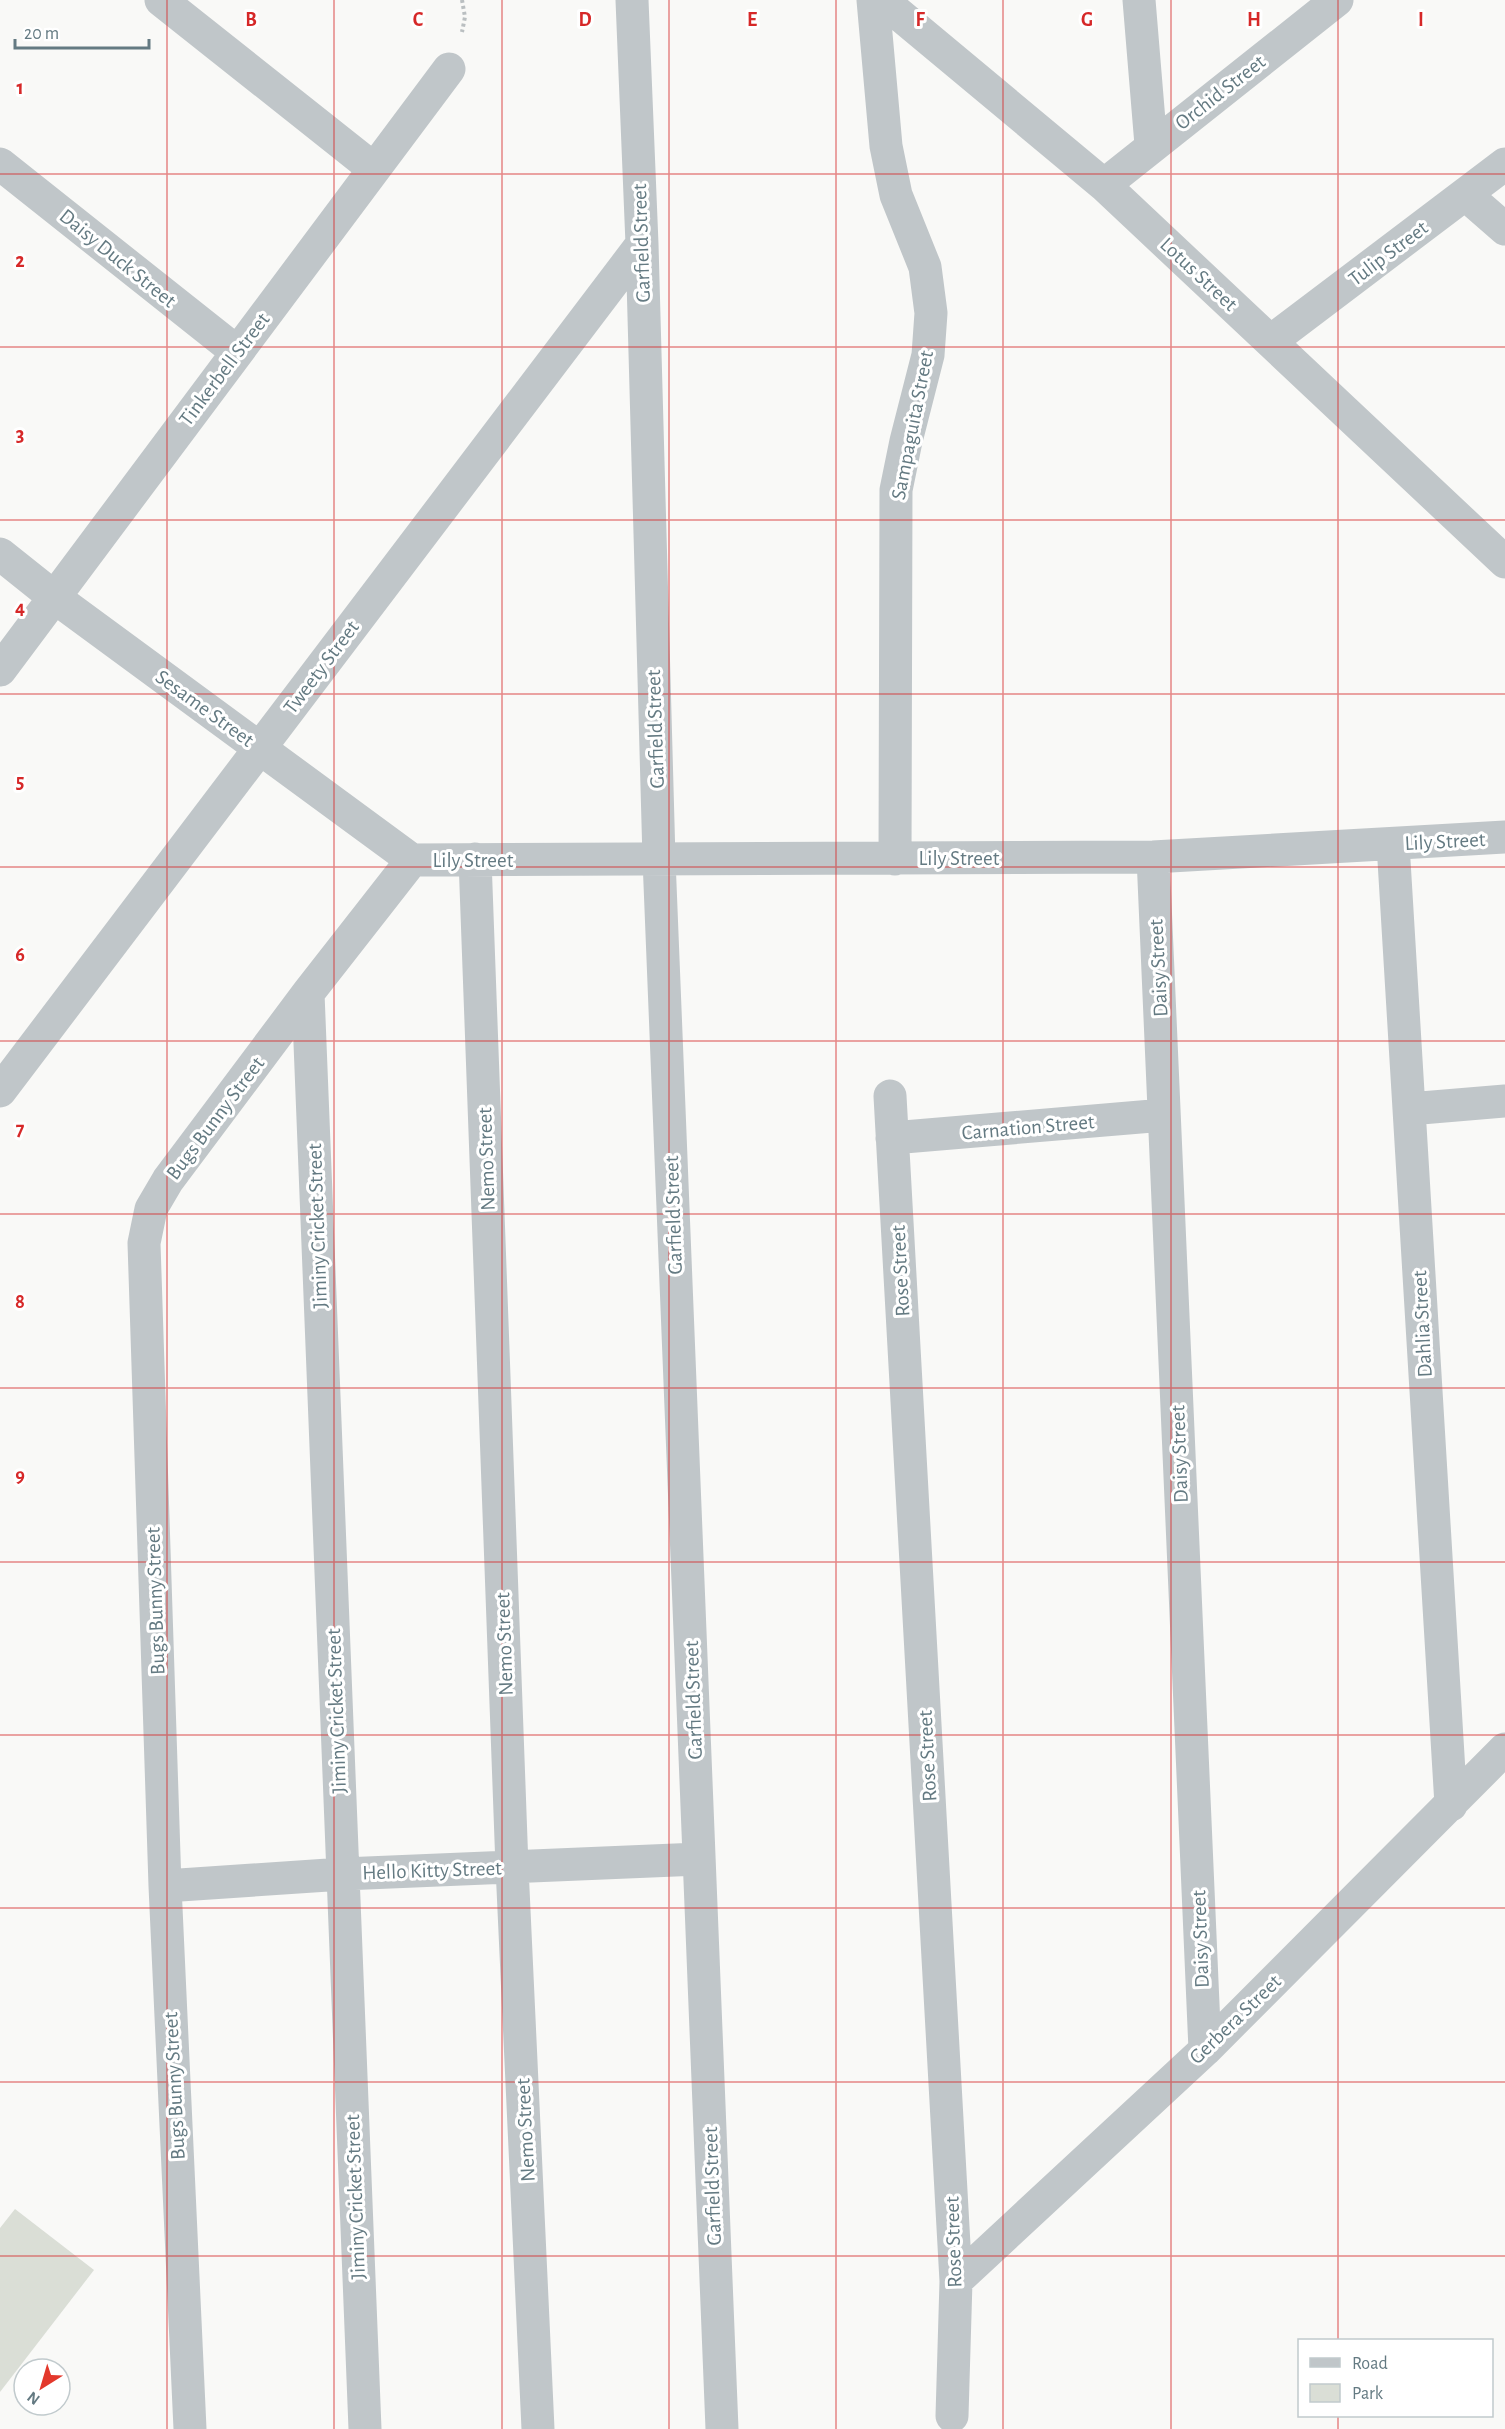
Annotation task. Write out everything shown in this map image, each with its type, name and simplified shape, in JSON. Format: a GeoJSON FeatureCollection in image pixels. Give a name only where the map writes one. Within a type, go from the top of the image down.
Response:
{"type":"FeatureCollection","features":[{"type":"Feature","properties":{"kind":"street"},"geometry":{"type":"LineString","coordinates":[[161,0],[374,169]]}},
{"type":"Feature","properties":{"kind":"street","name":"Garfield Street"},"geometry":{"type":"LineString","coordinates":[[632,0],[642,244],[659,859],[722,2429]]}},
{"type":"Feature","properties":{"kind":"street","name":"Sampaguita Street"},"geometry":{"type":"LineString","coordinates":[[873,0],[886,146],[896,195],[925,267],[931,313],[928,355],[896,490],[895,858]]}},
{"type":"Feature","properties":{"kind":"street","name":"Lotus Street"},"geometry":{"type":"LineString","coordinates":[[882,0],[1104,185],[1505,562]]}},
{"type":"Feature","properties":{"kind":"street"},"geometry":{"type":"LineString","coordinates":[[1139,0],[1152,146]]}},
{"type":"Feature","properties":{"kind":"street","name":"Orchid Street"},"geometry":{"type":"LineString","coordinates":[[1104,185],[1336,0]]}},
{"type":"Feature","properties":{"kind":"street","name":"Tinkerbell Street"},"geometry":{"type":"LineString","coordinates":[[0,670],[449,69]]}},
{"type":"Feature","properties":{"kind":"street","name":"Daisy Duck Street"},"geometry":{"type":"LineString","coordinates":[[0,164],[237,352]]}},
{"type":"Feature","properties":{"kind":"street","name":"Tulip Street"},"geometry":{"type":"LineString","coordinates":[[1271,341],[1505,164]]}},
{"type":"Feature","properties":{"kind":"street"},"geometry":{"type":"LineString","coordinates":[[1466,195],[1505,229]]}},
{"type":"Feature","properties":{"kind":"street","name":"Tweety Street"},"geometry":{"type":"LineString","coordinates":[[0,1090],[642,244]]}},
{"type":"Feature","properties":{"kind":"street","name":"Sesame Street"},"geometry":{"type":"LineString","coordinates":[[0,554],[54,597],[412,860]]}},
{"type":"Feature","properties":{"kind":"street","name":"Lily Street"},"geometry":{"type":"LineString","coordinates":[[412,860],[1153,857],[1505,837]]}},
{"type":"Feature","properties":{"kind":"street","name":"Dahlia Street"},"geometry":{"type":"LineString","coordinates":[[1393,844],[1451,1805]]}},
{"type":"Feature","properties":{"kind":"street","name":"Daisy Street"},"geometry":{"type":"LineString","coordinates":[[1153,857],[1205,2050]]}},
{"type":"Feature","properties":{"kind":"street","name":"Nemo Street"},"geometry":{"type":"LineString","coordinates":[[475,859],[512,1867],[538,2429]]}},
{"type":"Feature","properties":{"kind":"street","name":"Bugs Bunny Street"},"geometry":{"type":"LineString","coordinates":[[190,2429],[165,1886],[144,1255],[147,1223],[151,1209],[168,1180],[308,993],[412,860]]}},
{"type":"Feature","properties":{"kind":"street","name":"Jiminy Cricket Street"},"geometry":{"type":"LineString","coordinates":[[308,993],[364,2429]]}},
{"type":"Feature","properties":{"kind":"street","name":"Rose Street"},"geometry":{"type":"LineString","coordinates":[[890,1096],[956,2281],[952,2416]]}},
{"type":"Feature","properties":{"kind":"street"},"geometry":{"type":"LineString","coordinates":[[1409,1109],[1505,1101]]}},
{"type":"Feature","properties":{"kind":"street","name":"Carnation Street"},"geometry":{"type":"LineString","coordinates":[[892,1138],[1164,1115]]}},
{"type":"Feature","properties":{"kind":"street","name":"Gerbera Street"},"geometry":{"type":"LineString","coordinates":[[956,2281],[1205,2050],[1505,1749]]}},
{"type":"Feature","properties":{"kind":"street","name":"Hello Kitty Street"},"geometry":{"type":"LineString","coordinates":[[165,1886],[343,1874],[699,1859]]}},
{"type":"Feature","properties":{"kind":"green space"},"geometry":{"type":"Polygon","coordinates":[[[15,2209],[94,2270],[27,2357],[12,2357],[12,2376],[0,2392],[0,2228],[15,2209]]]}}]}
